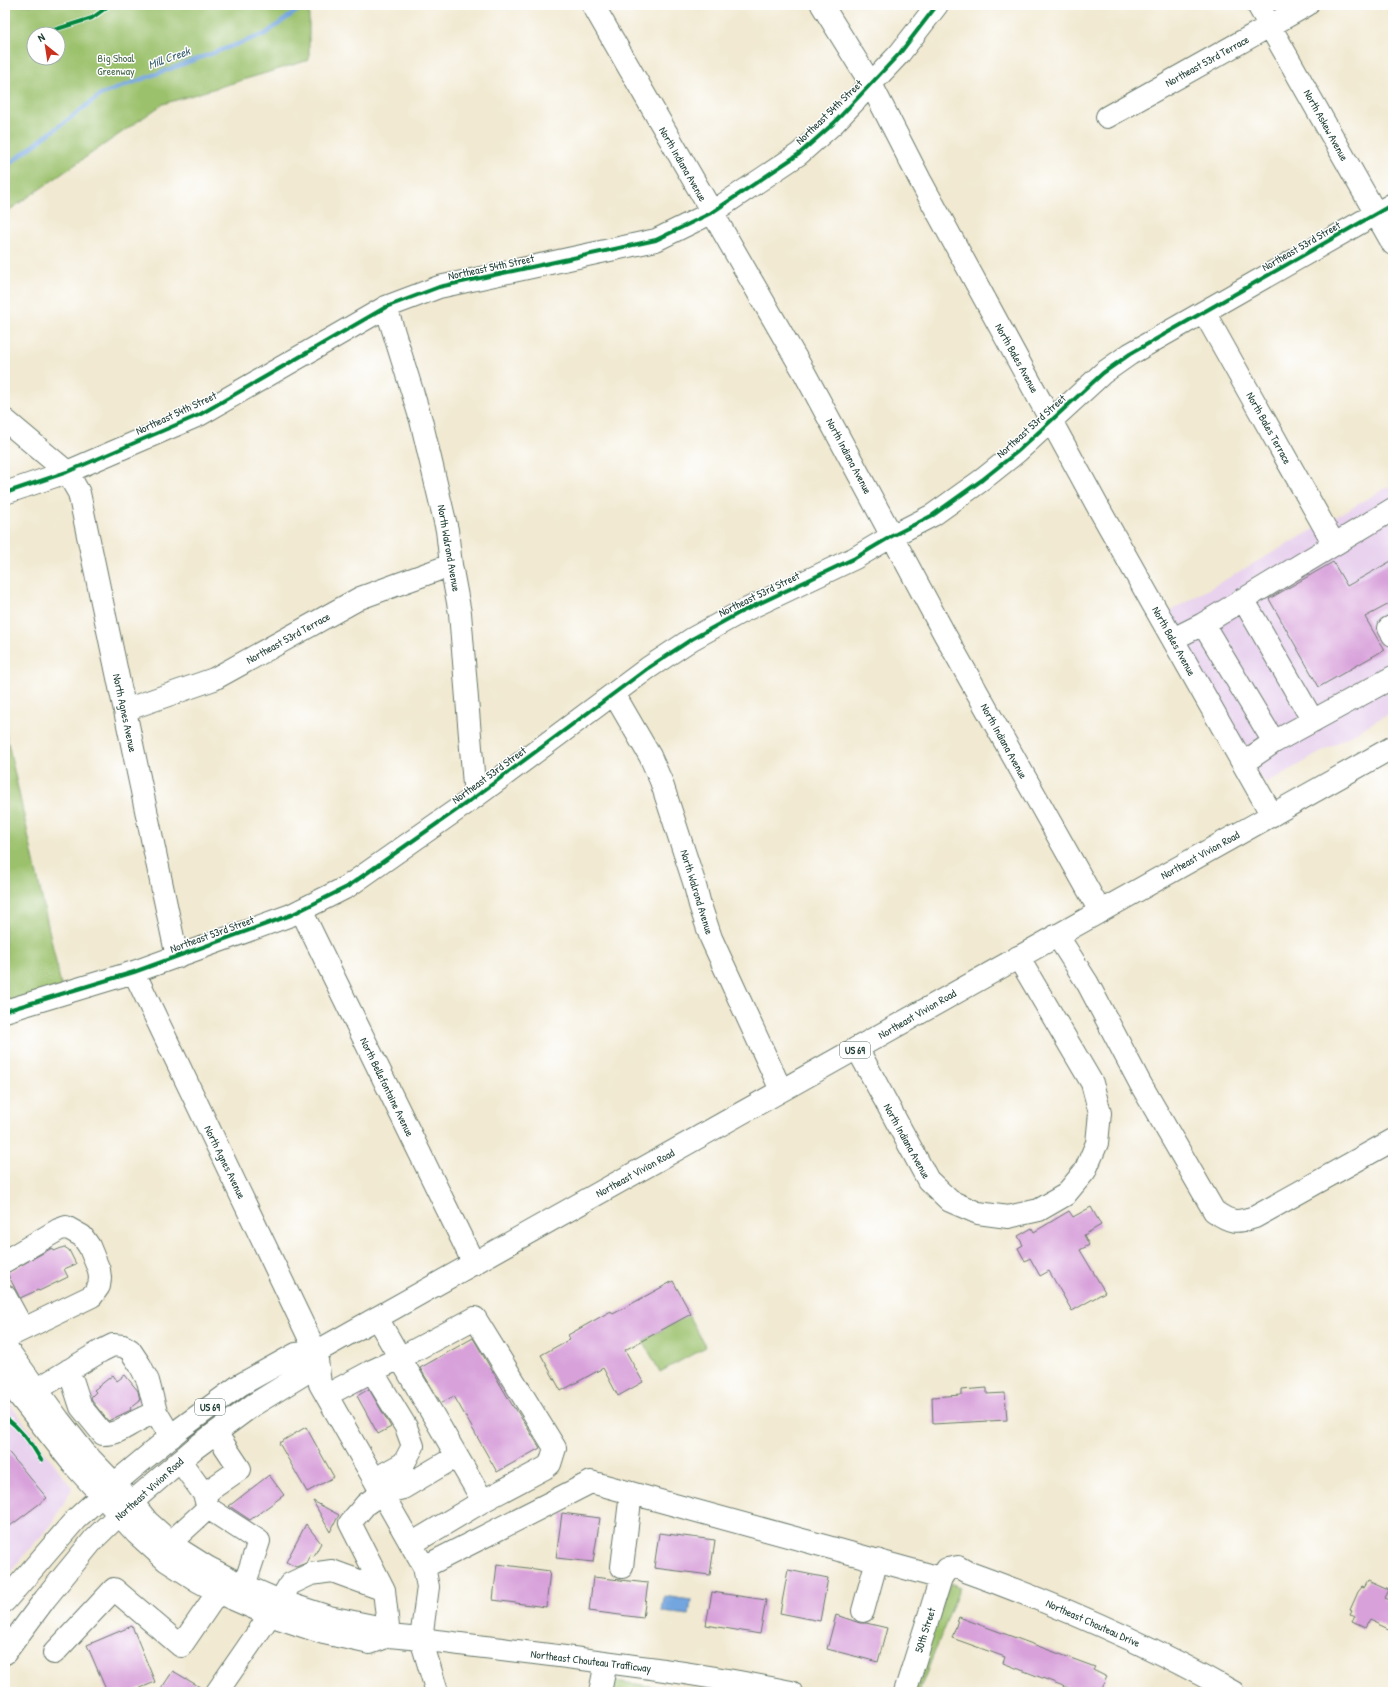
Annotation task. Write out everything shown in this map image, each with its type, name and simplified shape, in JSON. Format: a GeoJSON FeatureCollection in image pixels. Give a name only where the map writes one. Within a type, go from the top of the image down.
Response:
{"type":"FeatureCollection","features":[{"type":"Feature","properties":{"kind":"street","name":"North Indiana Avenue"},"geometry":{"type":"LineString","coordinates":[[593,5],[711,213],[805,374],[945,635],[1100,911]]}},
{"type":"Feature","properties":{"kind":"street","name":"North Bales Avenue"},"geometry":{"type":"LineString","coordinates":[[822,5],[871,84],[920,180],[1051,420],[1272,815]]}},
{"type":"Feature","properties":{"kind":"street","name":"Northeast 54th Street"},"geometry":{"type":"LineString","coordinates":[[5,493],[67,472],[200,414],[386,307],[439,287],[656,240],[711,213],[799,154],[834,123],[900,53],[937,5]]}},
{"type":"Feature","properties":{"kind":"street","name":"North Askew Avenue"},"geometry":{"type":"LineString","coordinates":[[1258,5],[1384,209],[1393,244]]}},
{"type":"Feature","properties":{"kind":"street","name":"Northeast 53rd Terrace"},"geometry":{"type":"LineString","coordinates":[[1107,117],[1307,5]]}},
{"type":"Feature","properties":{"kind":"street","name":"Northeast 53rd Street"},"geometry":{"type":"LineString","coordinates":[[5,1011],[134,972],[301,910],[347,887],[475,797],[648,668],[699,635],[738,613],[855,558],[892,536],[934,515],[1017,452],[1103,373],[1130,354],[1384,209]]}},
{"type":"Feature","properties":{"kind":"street","name":"North Walrond Avenue"},"geometry":{"type":"LineString","coordinates":[[386,307],[421,420],[447,530],[451,565],[460,613],[475,797]]}},
{"type":"Feature","properties":{"kind":"street","name":"North Bales Terrace"},"geometry":{"type":"LineString","coordinates":[[1204,312],[1334,544]]}},
{"type":"Feature","properties":{"kind":"street"},"geometry":{"type":"LineString","coordinates":[[5,420],[67,472]]}},
{"type":"Feature","properties":{"kind":"street","name":"North Agnes Avenue"},"geometry":{"type":"LineString","coordinates":[[67,472],[79,493],[177,956]]}},
{"type":"Feature","properties":{"kind":"street"},"geometry":{"type":"LineString","coordinates":[[1173,639],[1203,624],[1393,509]]}},
{"type":"Feature","properties":{"kind":"street","name":"Northeast 53rd Terrace"},"geometry":{"type":"LineString","coordinates":[[125,710],[214,679],[360,598],[451,565]]}},
{"type":"Feature","properties":{"kind":"street"},"geometry":{"type":"LineString","coordinates":[[1243,599],[1313,721]]}},
{"type":"Feature","properties":{"kind":"street"},"geometry":{"type":"LineString","coordinates":[[1203,624],[1274,742]]}},
{"type":"Feature","properties":{"kind":"street"},"geometry":{"type":"LineString","coordinates":[[1393,626],[1389,628],[1393,635]]}},
{"type":"Feature","properties":{"kind":"street"},"geometry":{"type":"LineString","coordinates":[[1243,763],[1274,742],[1393,677]]}},
{"type":"Feature","properties":{"kind":"street","name":"North Walrond Avenue"},"geometry":{"type":"LineString","coordinates":[[614,694],[650,756],[661,781],[711,938],[781,1090]]}},
{"type":"Feature","properties":{"kind":"street","name":"Northeast Vivion Road"},"geometry":{"type":"LineString","coordinates":[[5,1601],[75,1520],[108,1489],[171,1437],[240,1385],[296,1354],[316,1352],[1393,747]]}},
{"type":"Feature","properties":{"kind":"street","name":"North Bellefontaine Avenue"},"geometry":{"type":"LineString","coordinates":[[301,910],[474,1264]]}},
{"type":"Feature","properties":{"kind":"street"},"geometry":{"type":"LineString","coordinates":[[1057,935],[1088,984],[1140,1083],[1214,1211],[1225,1219],[1237,1222],[1255,1217],[1393,1140]]}},
{"type":"Feature","properties":{"kind":"street","name":"North Indiana Avenue"},"geometry":{"type":"LineString","coordinates":[[857,1048],[928,1180],[950,1201],[978,1213],[1008,1217],[1038,1210],[1065,1195],[1085,1171],[1097,1143],[1100,1113],[1092,1083],[1018,957]]}},
{"type":"Feature","properties":{"kind":"street","name":"North Agnes Avenue"},"geometry":{"type":"LineString","coordinates":[[134,972],[316,1352],[320,1384],[424,1567],[428,1586],[421,1639]]}},
{"type":"Feature","properties":{"kind":"street"},"geometry":{"type":"LineString","coordinates":[[5,1261],[66,1227],[82,1236],[89,1246],[99,1270],[100,1278],[98,1286],[92,1296],[14,1333],[5,1296]]}},
{"type":"Feature","properties":{"kind":"street"},"geometry":{"type":"LineString","coordinates":[[377,1318],[484,1501]]}},
{"type":"Feature","properties":{"kind":"street"},"geometry":{"type":"LineString","coordinates":[[327,1395],[475,1318],[555,1448],[550,1464],[411,1544]]}},
{"type":"Feature","properties":{"kind":"street"},"geometry":{"type":"LineString","coordinates":[[36,1390],[101,1351],[113,1345],[124,1346],[130,1350],[148,1380],[156,1412],[171,1437]]}},
{"type":"Feature","properties":{"kind":"street","name":"Northeast Chouteau Trafficway"},"geometry":{"type":"LineString","coordinates":[[5,1346],[36,1390],[85,1453],[108,1489],[126,1509],[148,1522],[171,1542],[207,1567],[244,1586],[275,1608],[324,1633],[370,1643],[390,1636],[421,1639],[701,1676],[791,1692]]}},
{"type":"Feature","properties":{"kind":"street","name":"Northeast Vivion Road"},"geometry":{"type":"LineString","coordinates":[[5,1653],[45,1599],[89,1545],[126,1509],[180,1461],[253,1405],[308,1372],[316,1352]]}},
{"type":"Feature","properties":{"kind":"street"},"geometry":{"type":"LineString","coordinates":[[69,1370],[81,1407],[103,1434],[121,1431],[135,1422],[156,1412]]}},
{"type":"Feature","properties":{"kind":"street"},"geometry":{"type":"LineString","coordinates":[[372,1371],[406,1427],[413,1446],[404,1463],[379,1486],[350,1523],[384,1590],[390,1636]]}},
{"type":"Feature","properties":{"kind":"street","name":"Northeast Chouteau Trafficway"},"geometry":{"type":"LineString","coordinates":[[5,1378],[73,1464],[108,1489]]}},
{"type":"Feature","properties":{"kind":"street"},"geometry":{"type":"LineString","coordinates":[[171,1542],[206,1501],[240,1469],[216,1433]]}},
{"type":"Feature","properties":{"kind":"street"},"geometry":{"type":"LineString","coordinates":[[379,1486],[403,1488],[457,1456]]}},
{"type":"Feature","properties":{"kind":"street"},"geometry":{"type":"LineString","coordinates":[[180,1461],[206,1501],[259,1541],[244,1586]]}},
{"type":"Feature","properties":{"kind":"street","name":"Northeast Chouteau Drive"},"geometry":{"type":"LineString","coordinates":[[424,1567],[591,1482],[877,1560],[944,1574],[958,1567],[967,1572],[1062,1608],[1132,1639],[1233,1692]]}},
{"type":"Feature","properties":{"kind":"street"},"geometry":{"type":"LineString","coordinates":[[622,1567],[631,1493]]}},
{"type":"Feature","properties":{"kind":"street","name":"Northeast Chouteau Trafficway"},"geometry":{"type":"LineString","coordinates":[[126,1509],[136,1533],[167,1561],[218,1592],[275,1608]]}},
{"type":"Feature","properties":{"kind":"street"},"geometry":{"type":"LineString","coordinates":[[863,1611],[877,1560]]}},
{"type":"Feature","properties":{"kind":"street"},"geometry":{"type":"LineString","coordinates":[[217,1692],[290,1584],[311,1574],[332,1571],[384,1590]]}},
{"type":"Feature","properties":{"kind":"street","name":"50th Street"},"geometry":{"type":"LineString","coordinates":[[905,1692],[944,1574]]}},
{"type":"Feature","properties":{"kind":"street"},"geometry":{"type":"LineString","coordinates":[[54,1653],[114,1589],[181,1646],[218,1592]]}},
{"type":"Feature","properties":{"kind":"street"},"geometry":{"type":"LineString","coordinates":[[421,1639],[436,1691]]}},
{"type":"Feature","properties":{"kind":"street"},"geometry":{"type":"LineString","coordinates":[[600,1692],[606,1663]]}},
{"type":"Feature","properties":{"kind":"shaded area"},"geometry":{"type":"Polygon","coordinates":[[[1393,484],[1393,711],[1267,783],[1260,777],[1165,614],[1393,484]]]}},
{"type":"Feature","properties":{"kind":"shaded area"},"geometry":{"type":"Polygon","coordinates":[[[5,1397],[72,1488],[52,1524],[5,1579],[5,1397]]]}},
{"type":"Feature","properties":{"kind":"green space","name":"Big Shoal Greenway"},"geometry":{"type":"Polygon","coordinates":[[[5,5],[316,5],[309,10],[309,60],[163,104],[5,213],[5,5]]]}},
{"type":"Feature","properties":{"kind":"green space"},"geometry":{"type":"Polygon","coordinates":[[[5,729],[63,994],[5,1007],[5,729]]]}},
{"type":"Feature","properties":{"kind":"green space"},"geometry":{"type":"Polygon","coordinates":[[[688,1315],[706,1347],[660,1372],[643,1341],[688,1315]]]}},
{"type":"Feature","properties":{"kind":"green space"},"geometry":{"type":"Polygon","coordinates":[[[950,1583],[960,1587],[919,1692],[910,1692],[950,1583]]]}},
{"type":"Feature","properties":{"kind":"green space"},"geometry":{"type":"Polygon","coordinates":[[[615,1681],[688,1692],[609,1692],[615,1681]]]}},
{"type":"Feature","properties":{"kind":"water"},"geometry":{"type":"Polygon","coordinates":[[[664,1596],[691,1600],[689,1615],[662,1612],[664,1596]]]}},
{"type":"Feature","properties":{"kind":"building"},"geometry":{"type":"Polygon","coordinates":[[[1393,560],[1393,602],[1365,617],[1384,650],[1319,687],[1269,599],[1333,562],[1347,586],[1393,560]]]}},
{"type":"Feature","properties":{"kind":"building"},"geometry":{"type":"Polygon","coordinates":[[[1091,1207],[1101,1225],[1084,1235],[1089,1245],[1080,1250],[1105,1292],[1072,1311],[1049,1271],[1040,1276],[1030,1258],[1025,1261],[1018,1248],[1023,1245],[1018,1236],[1032,1228],[1034,1232],[1069,1211],[1073,1217],[1091,1207]]]}},
{"type":"Feature","properties":{"kind":"building"},"geometry":{"type":"Polygon","coordinates":[[[64,1247],[69,1250],[76,1264],[64,1269],[68,1277],[39,1291],[38,1290],[20,1298],[7,1273],[52,1248],[54,1251],[64,1247]]]}},
{"type":"Feature","properties":{"kind":"building"},"geometry":{"type":"Polygon","coordinates":[[[673,1281],[691,1314],[625,1350],[643,1382],[618,1396],[603,1368],[561,1391],[541,1355],[570,1339],[568,1335],[611,1311],[613,1314],[673,1281]]]}},
{"type":"Feature","properties":{"kind":"building"},"geometry":{"type":"Polygon","coordinates":[[[473,1338],[514,1408],[540,1448],[497,1472],[454,1396],[441,1403],[420,1368],[473,1338]]]}},
{"type":"Feature","properties":{"kind":"building"},"geometry":{"type":"Polygon","coordinates":[[[113,1375],[117,1381],[125,1375],[138,1391],[140,1400],[130,1408],[131,1410],[108,1421],[92,1401],[91,1397],[96,1392],[94,1390],[113,1375]]]}},
{"type":"Feature","properties":{"kind":"building"},"geometry":{"type":"Polygon","coordinates":[[[987,1388],[987,1394],[1005,1393],[1007,1420],[933,1424],[932,1397],[961,1395],[961,1390],[987,1388]]]}},
{"type":"Feature","properties":{"kind":"building"},"geometry":{"type":"Polygon","coordinates":[[[369,1389],[391,1427],[378,1434],[357,1396],[369,1389]]]}},
{"type":"Feature","properties":{"kind":"building"},"geometry":{"type":"Polygon","coordinates":[[[306,1427],[334,1477],[307,1492],[279,1443],[306,1427]]]}},
{"type":"Feature","properties":{"kind":"building"},"geometry":{"type":"Polygon","coordinates":[[[5,1448],[47,1498],[10,1526],[5,1519],[5,1448]]]}},
{"type":"Feature","properties":{"kind":"building"},"geometry":{"type":"Polygon","coordinates":[[[269,1475],[284,1495],[250,1520],[229,1506],[269,1475]]]}},
{"type":"Feature","properties":{"kind":"building"},"geometry":{"type":"Polygon","coordinates":[[[313,1501],[339,1515],[330,1532],[313,1501]]]}},
{"type":"Feature","properties":{"kind":"building"},"geometry":{"type":"Polygon","coordinates":[[[562,1513],[600,1518],[593,1562],[556,1558],[562,1513]]]}},
{"type":"Feature","properties":{"kind":"building"},"geometry":{"type":"Polygon","coordinates":[[[306,1524],[321,1543],[314,1556],[310,1555],[306,1563],[296,1567],[286,1562],[306,1524]]]}},
{"type":"Feature","properties":{"kind":"building"},"geometry":{"type":"Polygon","coordinates":[[[659,1533],[715,1540],[710,1575],[654,1568],[659,1533]]]}},
{"type":"Feature","properties":{"kind":"building"},"geometry":{"type":"Polygon","coordinates":[[[497,1564],[550,1571],[546,1607],[493,1600],[497,1564]]]}},
{"type":"Feature","properties":{"kind":"building"},"geometry":{"type":"Polygon","coordinates":[[[788,1570],[828,1578],[820,1621],[780,1613],[788,1570]]]}},
{"type":"Feature","properties":{"kind":"building"},"geometry":{"type":"Polygon","coordinates":[[[593,1577],[648,1583],[643,1618],[589,1611],[593,1577]]]}},
{"type":"Feature","properties":{"kind":"building"},"geometry":{"type":"Polygon","coordinates":[[[1368,1581],[1388,1590],[1384,1598],[1393,1602],[1393,1631],[1369,1620],[1364,1629],[1351,1623],[1354,1617],[1350,1615],[1352,1611],[1350,1610],[1358,1592],[1362,1587],[1364,1588],[1368,1581]]]}},
{"type":"Feature","properties":{"kind":"building"},"geometry":{"type":"Polygon","coordinates":[[[712,1592],[766,1600],[760,1634],[706,1625],[712,1592]]]}},
{"type":"Feature","properties":{"kind":"building"},"geometry":{"type":"Polygon","coordinates":[[[836,1615],[860,1623],[887,1628],[878,1662],[827,1649],[836,1615]]]}},
{"type":"Feature","properties":{"kind":"building"},"geometry":{"type":"Polygon","coordinates":[[[959,1617],[1095,1667],[1093,1670],[1107,1677],[1099,1692],[1079,1692],[1003,1663],[1005,1657],[952,1638],[959,1617]]]}},
{"type":"Feature","properties":{"kind":"building"},"geometry":{"type":"Polygon","coordinates":[[[132,1626],[155,1682],[131,1692],[107,1692],[87,1645],[132,1626]]]}},
{"type":"Feature","properties":{"kind":"building"},"geometry":{"type":"Polygon","coordinates":[[[173,1671],[205,1690],[205,1692],[159,1692],[173,1671]]]}},
{"type":"Feature","properties":{"kind":"waterway","name":"Mill Creek"},"geometry":{"type":"LineString","coordinates":[[5,167],[102,94],[265,34],[305,5]]}},
{"type":"Feature","properties":{"kind":"cycle path"},"geometry":{"type":"LineString","coordinates":[[66,26],[92,18],[110,5]]}},
{"type":"Feature","properties":{"kind":"cycle path"},"geometry":{"type":"LineString","coordinates":[[5,493],[67,472],[199,415],[386,307],[439,287],[656,240],[711,213],[799,154],[834,123],[900,53],[937,5]]}},
{"type":"Feature","properties":{"kind":"cycle path"},"geometry":{"type":"LineString","coordinates":[[5,1011],[134,972],[291,915],[347,887],[475,797],[648,668],[692,639],[739,613],[855,558],[892,536],[933,515],[982,480],[1017,452],[1103,373],[1130,354],[1393,204]]}},
{"type":"Feature","properties":{"kind":"cycle path"},"geometry":{"type":"LineString","coordinates":[[5,1417],[25,1436],[41,1460]]}}]}
